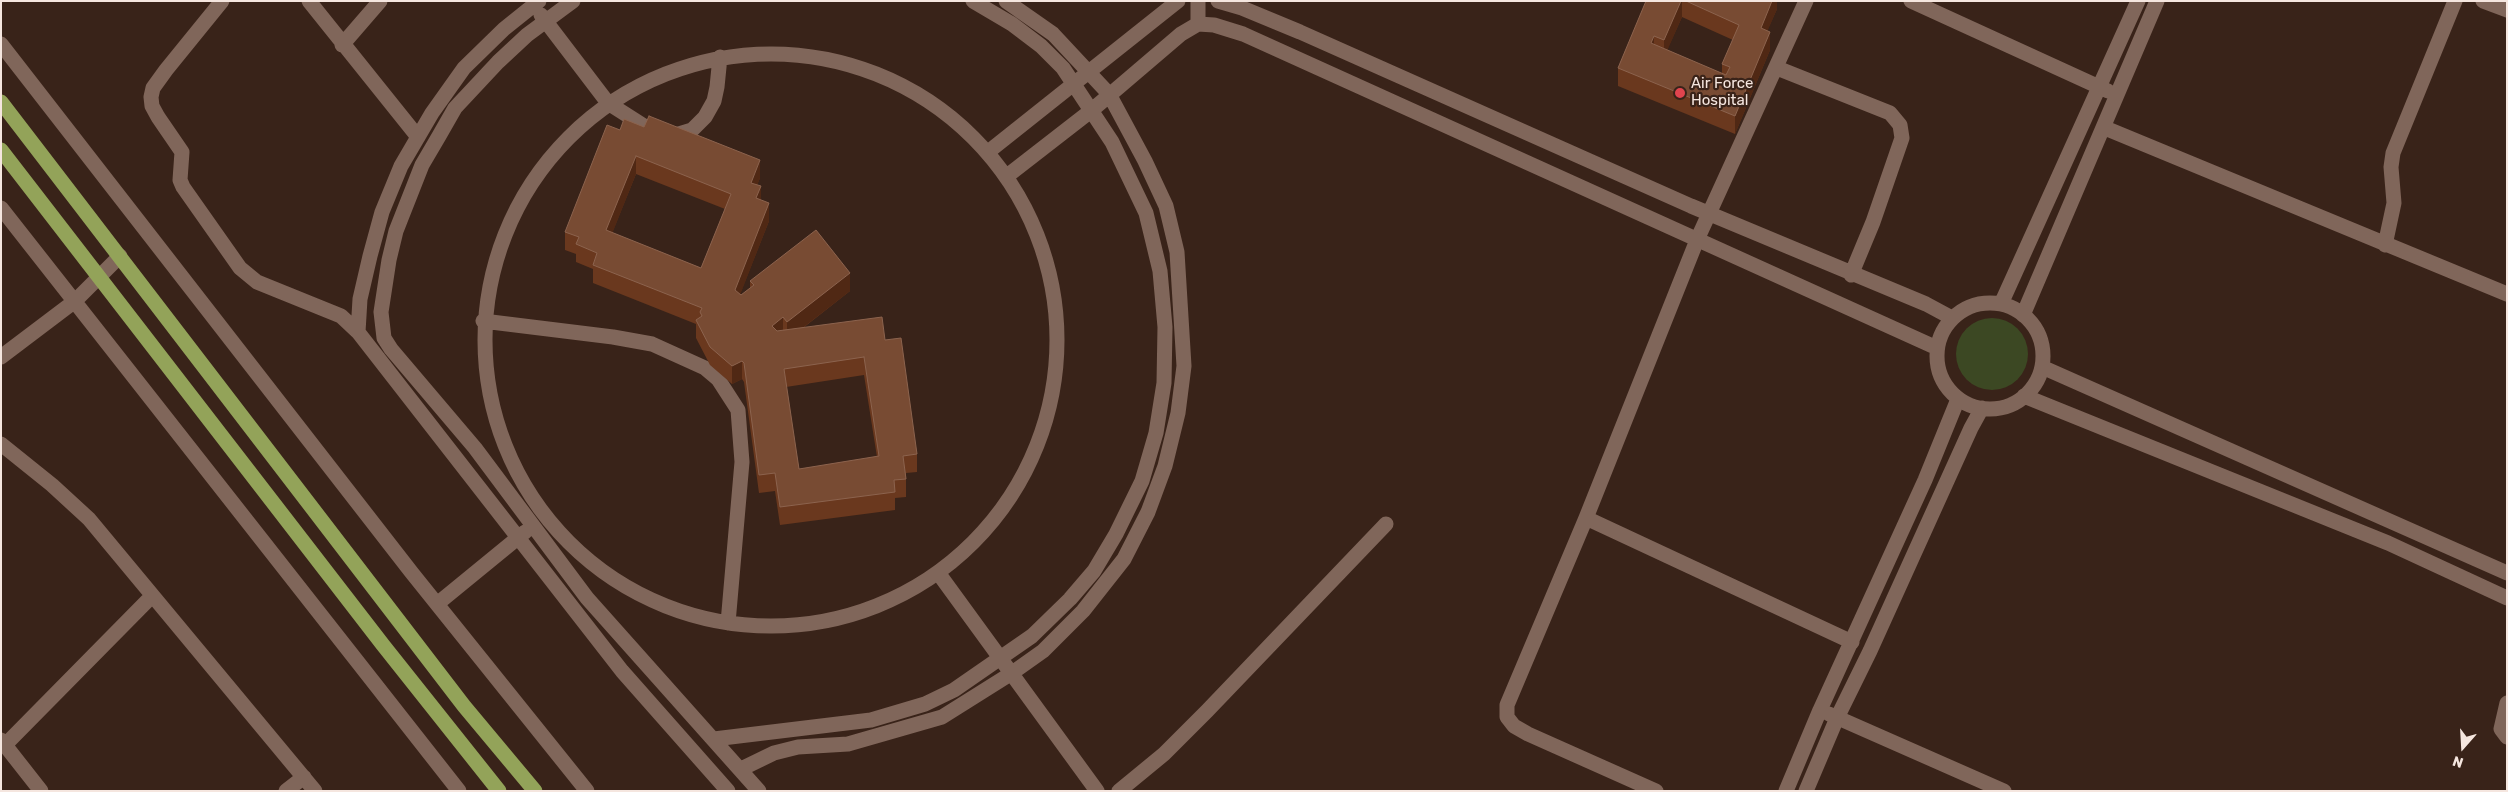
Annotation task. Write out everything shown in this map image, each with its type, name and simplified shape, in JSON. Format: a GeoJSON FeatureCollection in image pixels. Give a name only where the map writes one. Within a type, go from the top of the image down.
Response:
{"type":"FeatureCollection","features":[{"type":"Feature","properties":{"kind":"highway"},"geometry":{"type":"LineString","coordinates":[[1,102],[464,706],[535,791]]}},
{"type":"Feature","properties":{"kind":"highway"},"geometry":{"type":"LineString","coordinates":[[1,150],[383,645],[499,791]]}},
{"type":"Feature","properties":{"kind":"street"},"geometry":{"type":"LineString","coordinates":[[222,1],[166,70],[153,88],[151,97],[152,106],[158,117],[182,152],[180,180],[182,188],[240,268],[257,282],[341,316],[358,332],[622,671],[728,791]]}},
{"type":"Feature","properties":{"kind":"street"},"geometry":{"type":"LineString","coordinates":[[309,1],[418,137]]}},
{"type":"Feature","properties":{"kind":"street"},"geometry":{"type":"LineString","coordinates":[[342,44],[380,1]]}},
{"type":"Feature","properties":{"kind":"street"},"geometry":{"type":"LineString","coordinates":[[573,1],[546,21],[472,87],[455,108],[438,136],[422,165],[396,231],[389,260],[381,312],[384,338],[391,349],[539,522],[596,568],[659,604],[728,623],[772,627],[816,623],[860,613],[901,596],[939,574],[994,523],[1033,460],[1055,389],[1058,315],[1042,242],[1007,176],[988,152],[937,106],[894,81],[838,61],[779,53],[720,57],[680,67],[643,82],[608,103],[559,145],[520,197],[495,257],[483,321],[488,391],[509,458],[539,522],[587,598],[759,791]]}},
{"type":"Feature","properties":{"kind":"street"},"geometry":{"type":"LineString","coordinates":[[714,739],[870,720],[925,704],[954,690],[1032,636],[1070,600],[1094,571],[1116,534],[1142,481],[1156,433],[1164,383],[1165,327],[1160,271],[1146,213],[1112,142],[1063,68],[1041,46],[1012,24],[973,1]]}},
{"type":"Feature","properties":{"kind":"street"},"geometry":{"type":"LineString","coordinates":[[741,769],[774,753],[798,747],[848,744],[942,717],[1012,674],[1043,651],[1083,611],[1124,559],[1148,512],[1165,466],[1178,413],[1184,366],[1177,252],[1166,206],[1145,161],[1109,94],[1054,34],[1006,1]]}},
{"type":"Feature","properties":{"kind":"street"},"geometry":{"type":"LineString","coordinates":[[988,152],[1075,85],[1088,72],[1178,1]]}},
{"type":"Feature","properties":{"kind":"street"},"geometry":{"type":"LineString","coordinates":[[1198,1],[1198,24]]}},
{"type":"Feature","properties":{"kind":"street"},"geometry":{"type":"LineString","coordinates":[[1218,1],[1242,8],[1300,32],[1709,214],[1851,275],[1926,304],[1952,318]]}},
{"type":"Feature","properties":{"kind":"street"},"geometry":{"type":"LineString","coordinates":[[1656,791],[1514,726],[1507,717],[1507,705],[1511,690],[1586,518],[1709,214],[1806,1]]}},
{"type":"Feature","properties":{"kind":"street"},"geometry":{"type":"LineString","coordinates":[[1911,1],[2118,95]]}},
{"type":"Feature","properties":{"kind":"street"},"geometry":{"type":"LineString","coordinates":[[2001,304],[2138,1]]}},
{"type":"Feature","properties":{"kind":"street"},"geometry":{"type":"LineString","coordinates":[[2023,315],[2105,128],[2157,1]]}},
{"type":"Feature","properties":{"kind":"street"},"geometry":{"type":"LineString","coordinates":[[2385,245],[2393,209],[2391,167],[2393,153],[2456,1]]}},
{"type":"Feature","properties":{"kind":"street"},"geometry":{"type":"LineString","coordinates":[[2483,1],[2507,10]]}},
{"type":"Feature","properties":{"kind":"street"},"geometry":{"type":"LineString","coordinates":[[358,332],[360,299],[382,212],[401,166],[432,113],[464,68],[534,3],[608,103],[655,133],[669,137],[692,130],[705,117],[714,101],[718,87],[720,57]]}},
{"type":"Feature","properties":{"kind":"street"},"geometry":{"type":"LineString","coordinates":[[1007,176],[1092,110],[1181,34],[1198,24],[1214,26],[1243,34],[1937,348]]}},
{"type":"Feature","properties":{"kind":"street"},"geometry":{"type":"LineString","coordinates":[[1,44],[437,604],[587,791]]}},
{"type":"Feature","properties":{"kind":"street"},"geometry":{"type":"LineString","coordinates":[[1777,68],[1890,114],[1900,125],[1902,138],[1873,222],[1851,275]]}},
{"type":"Feature","properties":{"kind":"street"},"geometry":{"type":"LineString","coordinates":[[2105,128],[2507,294]]}},
{"type":"Feature","properties":{"kind":"street"},"geometry":{"type":"LineString","coordinates":[[1,208],[425,750],[460,791]]}},
{"type":"Feature","properties":{"kind":"street"},"geometry":{"type":"LineString","coordinates":[[1,358],[75,301],[120,256]]}},
{"type":"Feature","properties":{"kind":"street"},"geometry":{"type":"LineString","coordinates":[[2001,304],[2023,315],[2033,326],[2040,338],[2043,353],[2042,367],[2035,383],[2024,396],[2005,407],[1982,408],[1970,405],[1948,389],[1937,363],[1937,348],[1942,332],[1952,318],[1975,305],[2001,304]]}},
{"type":"Feature","properties":{"kind":"street"},"geometry":{"type":"LineString","coordinates":[[483,321],[613,337],[652,344],[705,368],[718,379],[738,410],[742,462],[728,623]]}},
{"type":"Feature","properties":{"kind":"street"},"geometry":{"type":"LineString","coordinates":[[2042,367],[2507,573]]}},
{"type":"Feature","properties":{"kind":"street"},"geometry":{"type":"LineString","coordinates":[[2024,396],[2388,543],[2507,598]]}},
{"type":"Feature","properties":{"kind":"street"},"geometry":{"type":"LineString","coordinates":[[1786,791],[1820,710],[1925,480],[1958,398]]}},
{"type":"Feature","properties":{"kind":"street"},"geometry":{"type":"LineString","coordinates":[[1806,791],[1837,718],[1870,651],[1971,428],[1982,408]]}},
{"type":"Feature","properties":{"kind":"street"},"geometry":{"type":"LineString","coordinates":[[1,444],[52,485],[89,519],[315,791]]}},
{"type":"Feature","properties":{"kind":"street"},"geometry":{"type":"LineString","coordinates":[[1586,518],[1852,642]]}},
{"type":"Feature","properties":{"kind":"street"},"geometry":{"type":"LineString","coordinates":[[437,604],[539,522]]}},
{"type":"Feature","properties":{"kind":"street"},"geometry":{"type":"LineString","coordinates":[[1119,791],[1164,754],[1386,524]]}},
{"type":"Feature","properties":{"kind":"street"},"geometry":{"type":"LineString","coordinates":[[939,574],[1097,791]]}},
{"type":"Feature","properties":{"kind":"street"},"geometry":{"type":"LineString","coordinates":[[41,791],[3,743],[152,596]]}},
{"type":"Feature","properties":{"kind":"street"},"geometry":{"type":"LineString","coordinates":[[2507,702],[2501,729],[2507,737]]}},
{"type":"Feature","properties":{"kind":"street"},"geometry":{"type":"LineString","coordinates":[[1820,710],[2004,791]]}},
{"type":"Feature","properties":{"kind":"street"},"geometry":{"type":"LineString","coordinates":[[286,791],[304,777]]}},
{"type":"Feature","properties":{"kind":"green space"},"geometry":{"type":"Polygon","coordinates":[[[1992,318],[2012,324],[2022,334],[2028,354],[2022,374],[2012,384],[1992,390],[1972,384],[1962,374],[1956,354],[1962,334],[1972,324],[1992,318]]]}},
{"type":"Feature","properties":{"kind":"building"},"geometry":{"type":"Polygon","coordinates":[[[1646,1],[1681,1],[1664,40],[1654,36],[1651,43],[1726,75],[1730,67],[1722,64],[1739,25],[1686,1],[1772,1],[1761,28],[1770,32],[1735,116],[1618,68],[1646,1]]]}},
{"type":"Feature","properties":{"kind":"building"},"geometry":{"type":"Polygon","coordinates":[[[649,116],[760,160],[751,183],[761,186],[756,198],[769,203],[735,290],[741,295],[754,285],[750,281],[816,230],[850,273],[787,322],[783,317],[772,326],[777,331],[882,317],[885,340],[901,338],[917,454],[903,456],[906,479],[894,480],[895,492],[780,507],[775,473],[759,475],[744,363],[742,361],[732,366],[710,347],[696,320],[702,316],[700,312],[702,308],[593,265],[597,253],[576,244],[579,237],[565,232],[607,125],[620,130],[624,119],[644,127],[649,116]],[[636,156],[606,230],[701,268],[731,194],[636,156]],[[864,357],[784,369],[799,469],[879,456],[864,357]]]}},
{"type":"Feature","properties":{"kind":"place","name":"Air Force Hospital"},"geometry":{"type":"Point","coordinates":[1680,93]}}]}
